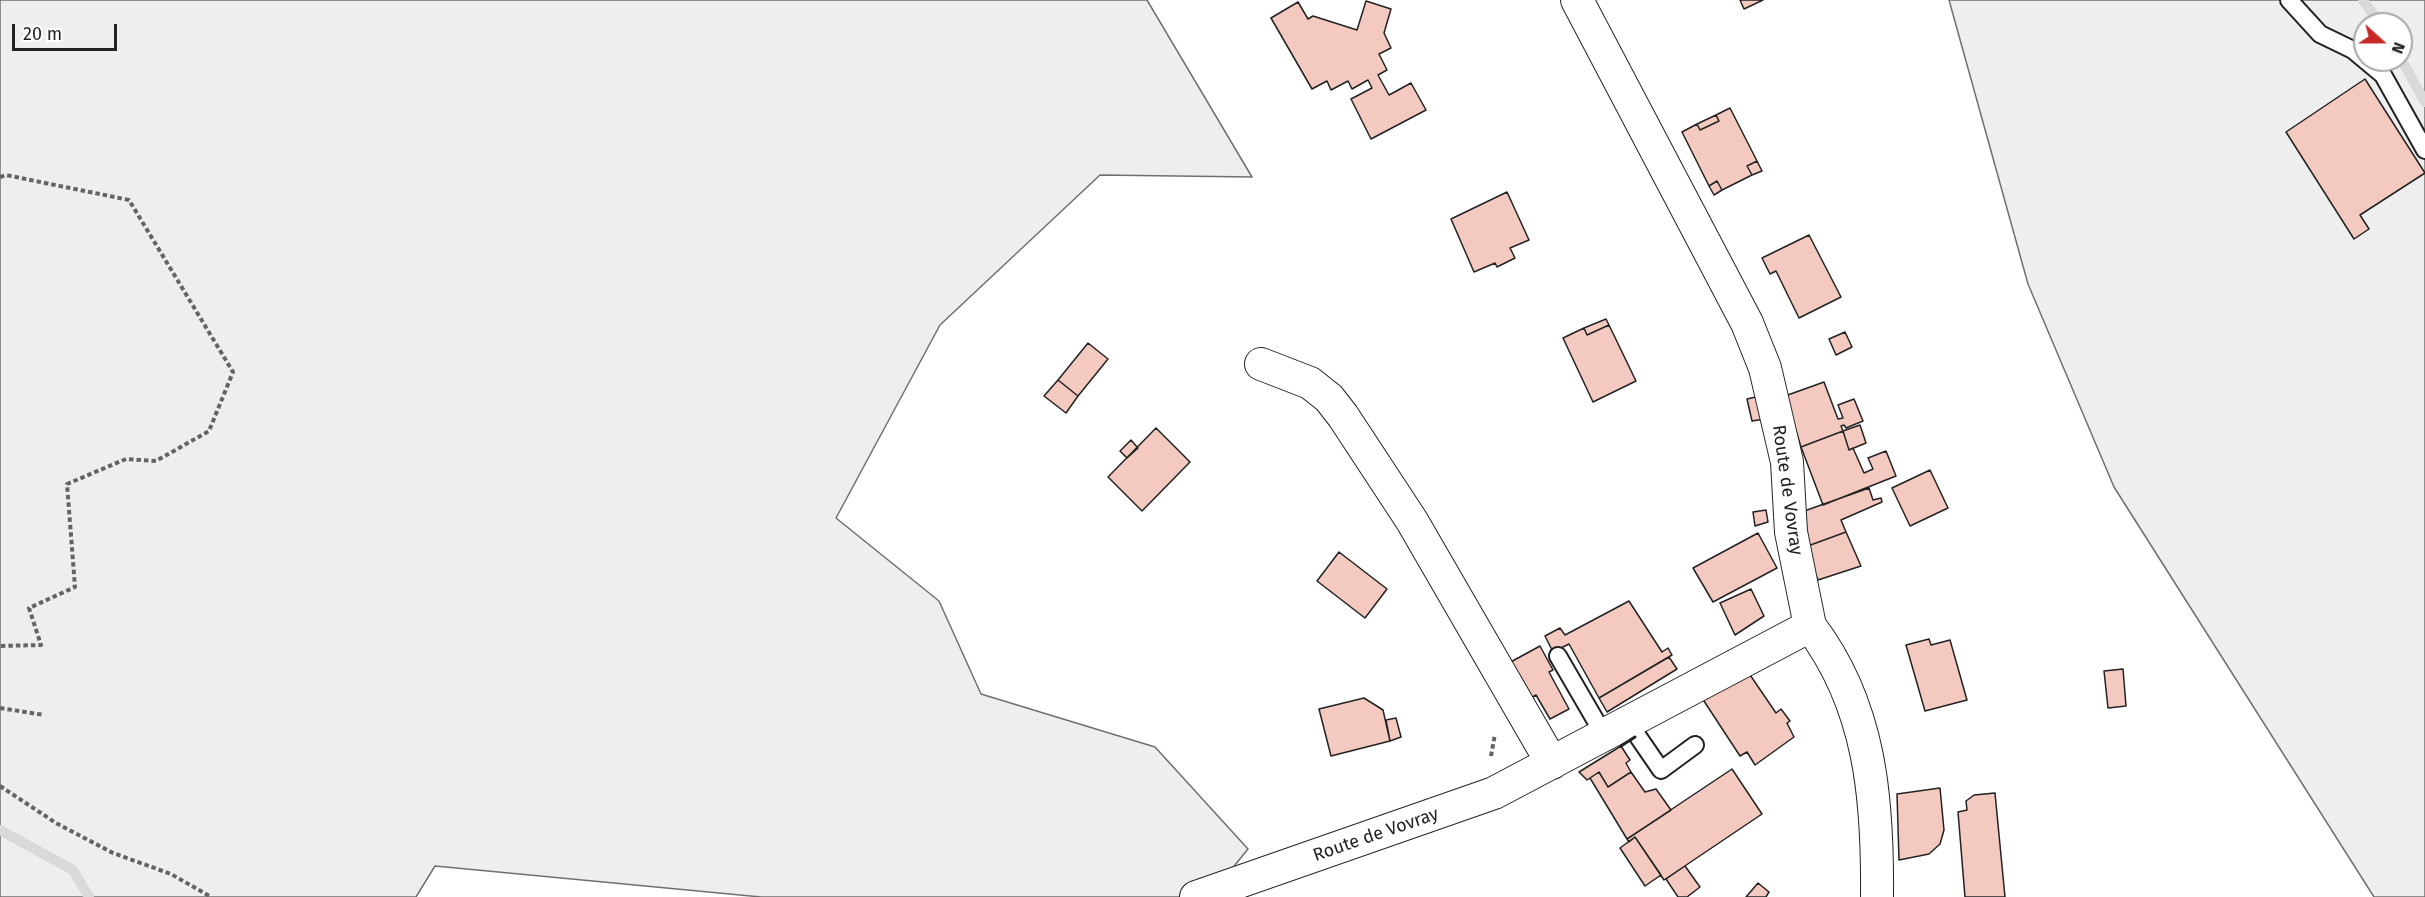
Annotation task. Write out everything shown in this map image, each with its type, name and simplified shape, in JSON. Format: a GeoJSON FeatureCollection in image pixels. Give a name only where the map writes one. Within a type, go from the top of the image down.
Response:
{"type":"FeatureCollection","features":[{"type":"Feature","properties":{"kind":"street","name":"Route de Vovray"},"geometry":{"type":"LineString","coordinates":[[1196,897],[1494,794],[1810,626],[1791,532],[1787,462],[1765,368],[1747,323],[1577,0]]}},
{"type":"Feature","properties":{"kind":"street"},"geometry":{"type":"LineString","coordinates":[[1262,364],[1310,383],[1329,398],[1343,416],[1412,521],[1552,763]]}},
{"type":"Feature","properties":{"kind":"street"},"geometry":{"type":"LineString","coordinates":[[1810,626],[1828,650],[1859,724],[1872,770],[1877,842],[1877,897]]}},
{"type":"Feature","properties":{"kind":"lane"},"geometry":{"type":"LineString","coordinates":[[2289,0],[2320,34],[2353,50],[2383,75],[2425,150]]}},
{"type":"Feature","properties":{"kind":"lane"},"geometry":{"type":"LineString","coordinates":[[1558,656],[1616,729],[1661,770],[1695,745]]}},
{"type":"Feature","properties":{"kind":"path"},"geometry":{"type":"LineString","coordinates":[[0,177],[6,175],[129,200],[233,372],[209,431],[156,461],[126,459],[67,484],[75,587],[29,608],[41,645],[0,646]]}},
{"type":"Feature","properties":{"kind":"path"},"geometry":{"type":"LineString","coordinates":[[0,708],[44,715]]}},
{"type":"Feature","properties":{"kind":"path"},"geometry":{"type":"LineString","coordinates":[[1468,803],[1493,749],[1495,729]]}},
{"type":"Feature","properties":{"kind":"path"},"geometry":{"type":"LineString","coordinates":[[0,786],[56,822],[113,853],[171,874],[211,897]]}},
{"type":"Feature","properties":{"kind":"shaded area"},"geometry":{"type":"Polygon","coordinates":[[[0,0],[1147,0],[1252,177],[1100,175],[940,325],[836,518],[939,601],[981,694],[1155,747],[1248,849],[1209,897],[761,897],[435,866],[416,897],[0,897],[0,0]]]}},
{"type":"Feature","properties":{"kind":"shaded area"},"geometry":{"type":"Polygon","coordinates":[[[1949,0],[2425,0],[2425,897],[2374,897],[2114,487],[2028,284],[1949,0]]]}},
{"type":"Feature","properties":{"kind":"building"},"geometry":{"type":"Polygon","coordinates":[[[1740,0],[1763,0],[1744,9],[1740,0]]]}},
{"type":"Feature","properties":{"kind":"building"},"geometry":{"type":"Polygon","coordinates":[[[1366,1],[1391,9],[1384,33],[1391,48],[1379,54],[1387,70],[1378,75],[1389,95],[1411,83],[1426,110],[1371,139],[1351,99],[1372,88],[1368,80],[1352,89],[1348,81],[1331,90],[1327,81],[1312,89],[1271,18],[1298,2],[1308,19],[1313,16],[1357,30],[1366,1]]]}},
{"type":"Feature","properties":{"kind":"building"},"geometry":{"type":"Polygon","coordinates":[[[2365,79],[2425,173],[2360,215],[2369,229],[2354,239],[2286,132],[2365,79]]]}},
{"type":"Feature","properties":{"kind":"building"},"geometry":{"type":"Polygon","coordinates":[[[1730,108],[1757,161],[1747,166],[1752,175],[1722,190],[1717,181],[1709,186],[1682,132],[1697,124],[1700,130],[1719,121],[1716,115],[1730,108]]]}},
{"type":"Feature","properties":{"kind":"building"},"geometry":{"type":"Polygon","coordinates":[[[1716,115],[1719,121],[1700,130],[1697,124],[1716,115]]]}},
{"type":"Feature","properties":{"kind":"building"},"geometry":{"type":"Polygon","coordinates":[[[1757,161],[1762,171],[1752,175],[1747,166],[1757,161]]]}},
{"type":"Feature","properties":{"kind":"building"},"geometry":{"type":"Polygon","coordinates":[[[1717,181],[1722,190],[1714,195],[1709,186],[1717,181]]]}},
{"type":"Feature","properties":{"kind":"building"},"geometry":{"type":"Polygon","coordinates":[[[1507,192],[1529,240],[1510,248],[1515,258],[1497,267],[1495,263],[1474,272],[1451,219],[1507,192]]]}},
{"type":"Feature","properties":{"kind":"building"},"geometry":{"type":"Polygon","coordinates":[[[1809,235],[1841,297],[1799,318],[1776,271],[1770,274],[1762,258],[1809,235]]]}},
{"type":"Feature","properties":{"kind":"building"},"geometry":{"type":"Polygon","coordinates":[[[1606,319],[1609,325],[1587,335],[1584,328],[1606,319]]]}},
{"type":"Feature","properties":{"kind":"building"},"geometry":{"type":"Polygon","coordinates":[[[1609,325],[1636,381],[1593,402],[1563,338],[1584,328],[1587,335],[1609,325]]]}},
{"type":"Feature","properties":{"kind":"building"},"geometry":{"type":"Polygon","coordinates":[[[1845,332],[1852,347],[1836,355],[1829,339],[1845,332]]]}},
{"type":"Feature","properties":{"kind":"building"},"geometry":{"type":"Polygon","coordinates":[[[1088,343],[1108,359],[1078,396],[1058,380],[1088,343]]]}},
{"type":"Feature","properties":{"kind":"building"},"geometry":{"type":"Polygon","coordinates":[[[1058,380],[1078,396],[1066,413],[1044,396],[1058,380]]]}},
{"type":"Feature","properties":{"kind":"building"},"geometry":{"type":"Polygon","coordinates":[[[1824,382],[1838,419],[1843,418],[1838,405],[1854,399],[1863,421],[1846,428],[1844,425],[1841,426],[1843,431],[1801,447],[1785,396],[1824,382]]]}},
{"type":"Feature","properties":{"kind":"building"},"geometry":{"type":"Polygon","coordinates":[[[1760,396],[1765,419],[1752,421],[1747,399],[1760,396]]]}},
{"type":"Feature","properties":{"kind":"building"},"geometry":{"type":"Polygon","coordinates":[[[1860,425],[1866,443],[1849,450],[1843,431],[1860,425]]]}},
{"type":"Feature","properties":{"kind":"building"},"geometry":{"type":"Polygon","coordinates":[[[1156,428],[1190,462],[1142,511],[1108,477],[1156,428]]]}},
{"type":"Feature","properties":{"kind":"building"},"geometry":{"type":"Polygon","coordinates":[[[1843,431],[1849,450],[1853,448],[1864,473],[1873,469],[1868,458],[1886,451],[1896,476],[1823,505],[1801,447],[1843,431]]]}},
{"type":"Feature","properties":{"kind":"building"},"geometry":{"type":"Polygon","coordinates":[[[1131,440],[1138,448],[1127,458],[1120,451],[1131,440]]]}},
{"type":"Feature","properties":{"kind":"building"},"geometry":{"type":"Polygon","coordinates":[[[1930,470],[1948,508],[1910,526],[1892,488],[1930,470]]]}},
{"type":"Feature","properties":{"kind":"building"},"geometry":{"type":"Polygon","coordinates":[[[1869,488],[1873,500],[1881,498],[1882,502],[1841,520],[1846,532],[1805,547],[1793,515],[1869,488]]]}},
{"type":"Feature","properties":{"kind":"building"},"geometry":{"type":"Polygon","coordinates":[[[1766,510],[1768,522],[1755,526],[1753,512],[1766,510]]]}},
{"type":"Feature","properties":{"kind":"building"},"geometry":{"type":"Polygon","coordinates":[[[1846,532],[1861,566],[1818,580],[1805,547],[1846,532]]]}},
{"type":"Feature","properties":{"kind":"building"},"geometry":{"type":"Polygon","coordinates":[[[1758,533],[1777,568],[1713,602],[1693,568],[1758,533]]]}},
{"type":"Feature","properties":{"kind":"building"},"geometry":{"type":"Polygon","coordinates":[[[1339,552],[1387,589],[1365,618],[1317,581],[1339,552]]]}},
{"type":"Feature","properties":{"kind":"building"},"geometry":{"type":"Polygon","coordinates":[[[1751,589],[1764,616],[1735,635],[1720,603],[1751,589]]]}},
{"type":"Feature","properties":{"kind":"building"},"geometry":{"type":"Polygon","coordinates":[[[1629,601],[1662,652],[1668,648],[1672,655],[1599,698],[1569,644],[1553,652],[1545,636],[1560,628],[1565,635],[1629,601]]]}},
{"type":"Feature","properties":{"kind":"building"},"geometry":{"type":"Polygon","coordinates":[[[1929,639],[1931,645],[1950,640],[1967,700],[1925,711],[1906,645],[1929,639]]]}},
{"type":"Feature","properties":{"kind":"building"},"geometry":{"type":"Polygon","coordinates":[[[1540,646],[1553,670],[1549,672],[1569,709],[1550,719],[1536,695],[1531,698],[1507,664],[1540,646]]]}},
{"type":"Feature","properties":{"kind":"building"},"geometry":{"type":"Polygon","coordinates":[[[1669,657],[1677,669],[1607,712],[1599,698],[1669,657]]]}},
{"type":"Feature","properties":{"kind":"building"},"geometry":{"type":"Polygon","coordinates":[[[1744,666],[1776,713],[1781,709],[1790,721],[1787,723],[1794,737],[1755,765],[1747,752],[1740,756],[1700,695],[1744,666]]]}},
{"type":"Feature","properties":{"kind":"building"},"geometry":{"type":"Polygon","coordinates":[[[2123,669],[2126,706],[2108,708],[2104,671],[2123,669]]]}},
{"type":"Feature","properties":{"kind":"building"},"geometry":{"type":"Polygon","coordinates":[[[1364,698],[1383,710],[1390,741],[1331,756],[1319,709],[1364,698]]]}},
{"type":"Feature","properties":{"kind":"building"},"geometry":{"type":"Polygon","coordinates":[[[1396,718],[1401,737],[1390,741],[1386,720],[1396,718]]]}},
{"type":"Feature","properties":{"kind":"building"},"geometry":{"type":"Polygon","coordinates":[[[1621,746],[1630,760],[1626,763],[1631,772],[1608,787],[1599,772],[1587,780],[1579,772],[1621,746]]]}},
{"type":"Feature","properties":{"kind":"building"},"geometry":{"type":"Polygon","coordinates":[[[1732,769],[1762,814],[1664,880],[1635,837],[1629,842],[1627,839],[1732,769]]]}},
{"type":"Feature","properties":{"kind":"building"},"geometry":{"type":"Polygon","coordinates":[[[1599,772],[1608,787],[1631,772],[1645,792],[1656,789],[1671,810],[1627,839],[1590,778],[1599,772]]]}},
{"type":"Feature","properties":{"kind":"building"},"geometry":{"type":"Polygon","coordinates":[[[1940,788],[1944,830],[1940,844],[1929,854],[1899,860],[1897,794],[1940,788]]]}},
{"type":"Feature","properties":{"kind":"building"},"geometry":{"type":"Polygon","coordinates":[[[1995,793],[2005,897],[1965,897],[1958,812],[1967,810],[1966,801],[1974,795],[1995,793]]]}},
{"type":"Feature","properties":{"kind":"building"},"geometry":{"type":"Polygon","coordinates":[[[1635,837],[1661,875],[1645,886],[1620,848],[1635,837]]]}},
{"type":"Feature","properties":{"kind":"building"},"geometry":{"type":"Polygon","coordinates":[[[1685,866],[1700,887],[1687,897],[1678,897],[1666,879],[1685,866]]]}},
{"type":"Feature","properties":{"kind":"building"},"geometry":{"type":"Polygon","coordinates":[[[1758,883],[1769,892],[1766,897],[1746,897],[1758,883]]]}},
{"type":"Feature","properties":{"kind":"waterway"},"geometry":{"type":"LineString","coordinates":[[2363,0],[2372,12]]}},
{"type":"Feature","properties":{"kind":"waterway"},"geometry":{"type":"LineString","coordinates":[[2408,72],[2425,102]]}},
{"type":"Feature","properties":{"kind":"waterway"},"geometry":{"type":"LineString","coordinates":[[0,830],[73,870],[89,897]]}},
{"type":"Feature","properties":{"kind":"wall"},"geometry":{"type":"LineString","coordinates":[[1621,746],[1635,737]]}}]}
